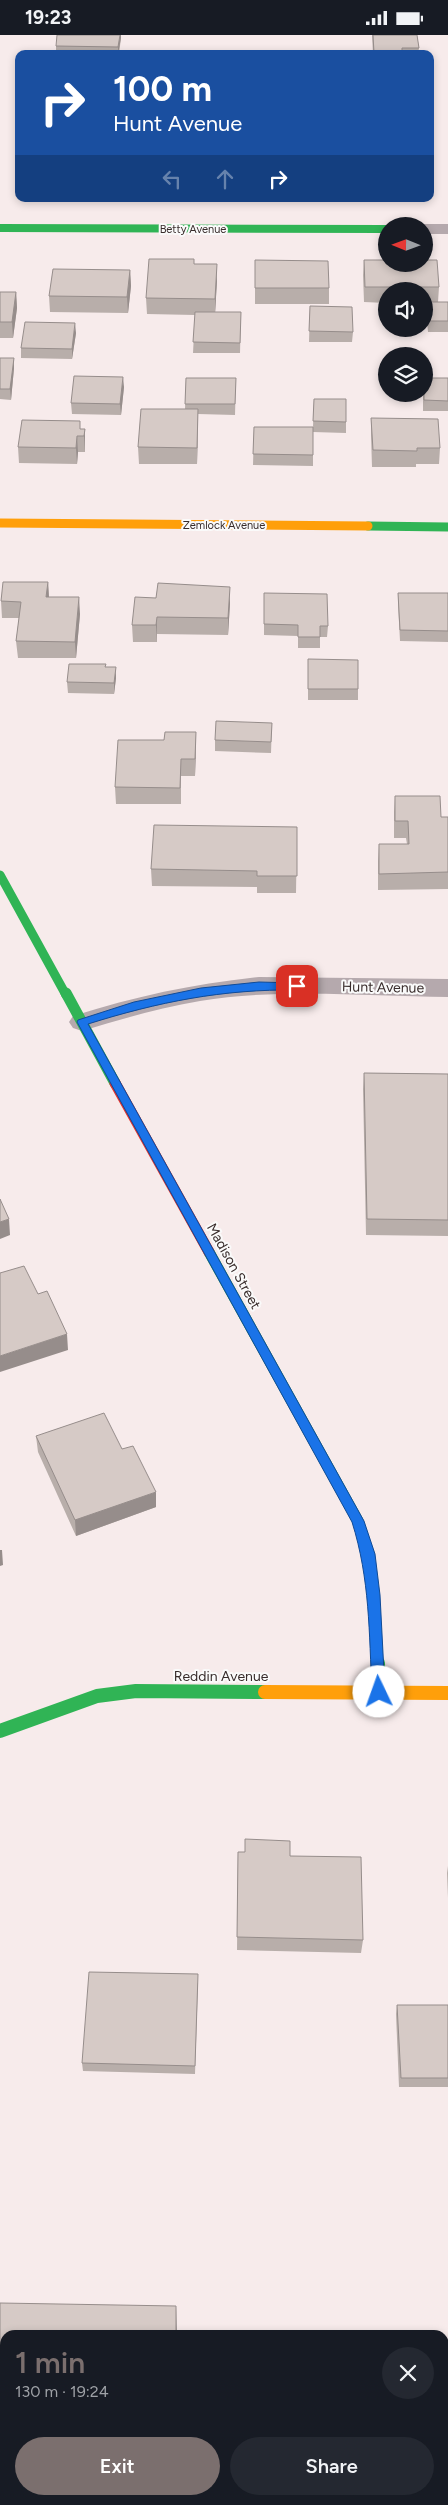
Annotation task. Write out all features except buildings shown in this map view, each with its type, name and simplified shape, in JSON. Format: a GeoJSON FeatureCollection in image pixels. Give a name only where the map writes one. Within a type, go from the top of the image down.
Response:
{"type":"FeatureCollection","features":[{"type":"Feature","properties":{"kind":"street","name":"Betty Avenue"},"geometry":{"type":"LineString","coordinates":[[0,228],[378,229]]}},
{"type":"Feature","properties":{"kind":"street"},"geometry":{"type":"LineString","coordinates":[[433,229],[448,229]]}},
{"type":"Feature","properties":{"kind":"street","name":"Zemlock Avenue"},"geometry":{"type":"LineString","coordinates":[[0,523],[448,527]]}},
{"type":"Feature","properties":{"kind":"street","name":"Madison Street"},"geometry":{"type":"LineString","coordinates":[[0,875],[358,1521],[368,1554],[374,1595],[379,1692]]}},
{"type":"Feature","properties":{"kind":"street","name":"Hunt Avenue"},"geometry":{"type":"LineString","coordinates":[[82,1022],[134,1006],[201,991],[259,986],[448,988]]}},
{"type":"Feature","properties":{"kind":"street","name":"Reddin Avenue"},"geometry":{"type":"LineString","coordinates":[[0,1731],[97,1696],[136,1691],[448,1693]]}},
{"type":"Feature","properties":{"kind":"traffic: fast"},"geometry":{"type":"LineString","coordinates":[[0,228],[378,229]]}},
{"type":"Feature","properties":{"kind":"traffic: fast"},"geometry":{"type":"LineString","coordinates":[[368,526],[448,527]]}},
{"type":"Feature","properties":{"kind":"traffic: fast"},"geometry":{"type":"LineString","coordinates":[[0,875],[115,1083]]}},
{"type":"Feature","properties":{"kind":"traffic: fast"},"geometry":{"type":"LineString","coordinates":[[209,1252],[358,1521],[369,1554],[374,1595],[379,1692]]}},
{"type":"Feature","properties":{"kind":"traffic: fast"},"geometry":{"type":"LineString","coordinates":[[0,1731],[97,1696],[136,1691],[265,1692]]}},
{"type":"Feature","properties":{"kind":"traffic: slow"},"geometry":{"type":"LineString","coordinates":[[0,523],[368,526]]}},
{"type":"Feature","properties":{"kind":"traffic: slow"},"geometry":{"type":"LineString","coordinates":[[265,1692],[448,1693]]}},
{"type":"Feature","properties":{"kind":"traffic: jam"},"geometry":{"type":"LineString","coordinates":[[115,1083],[209,1252]]}},
{"type":"Feature","properties":{"kind":"route"},"geometry":{"type":"LineString","coordinates":[[297,986],[259,986],[201,991],[134,1006],[82,1022],[358,1521],[368,1554],[374,1595],[379,1692]]}}]}
